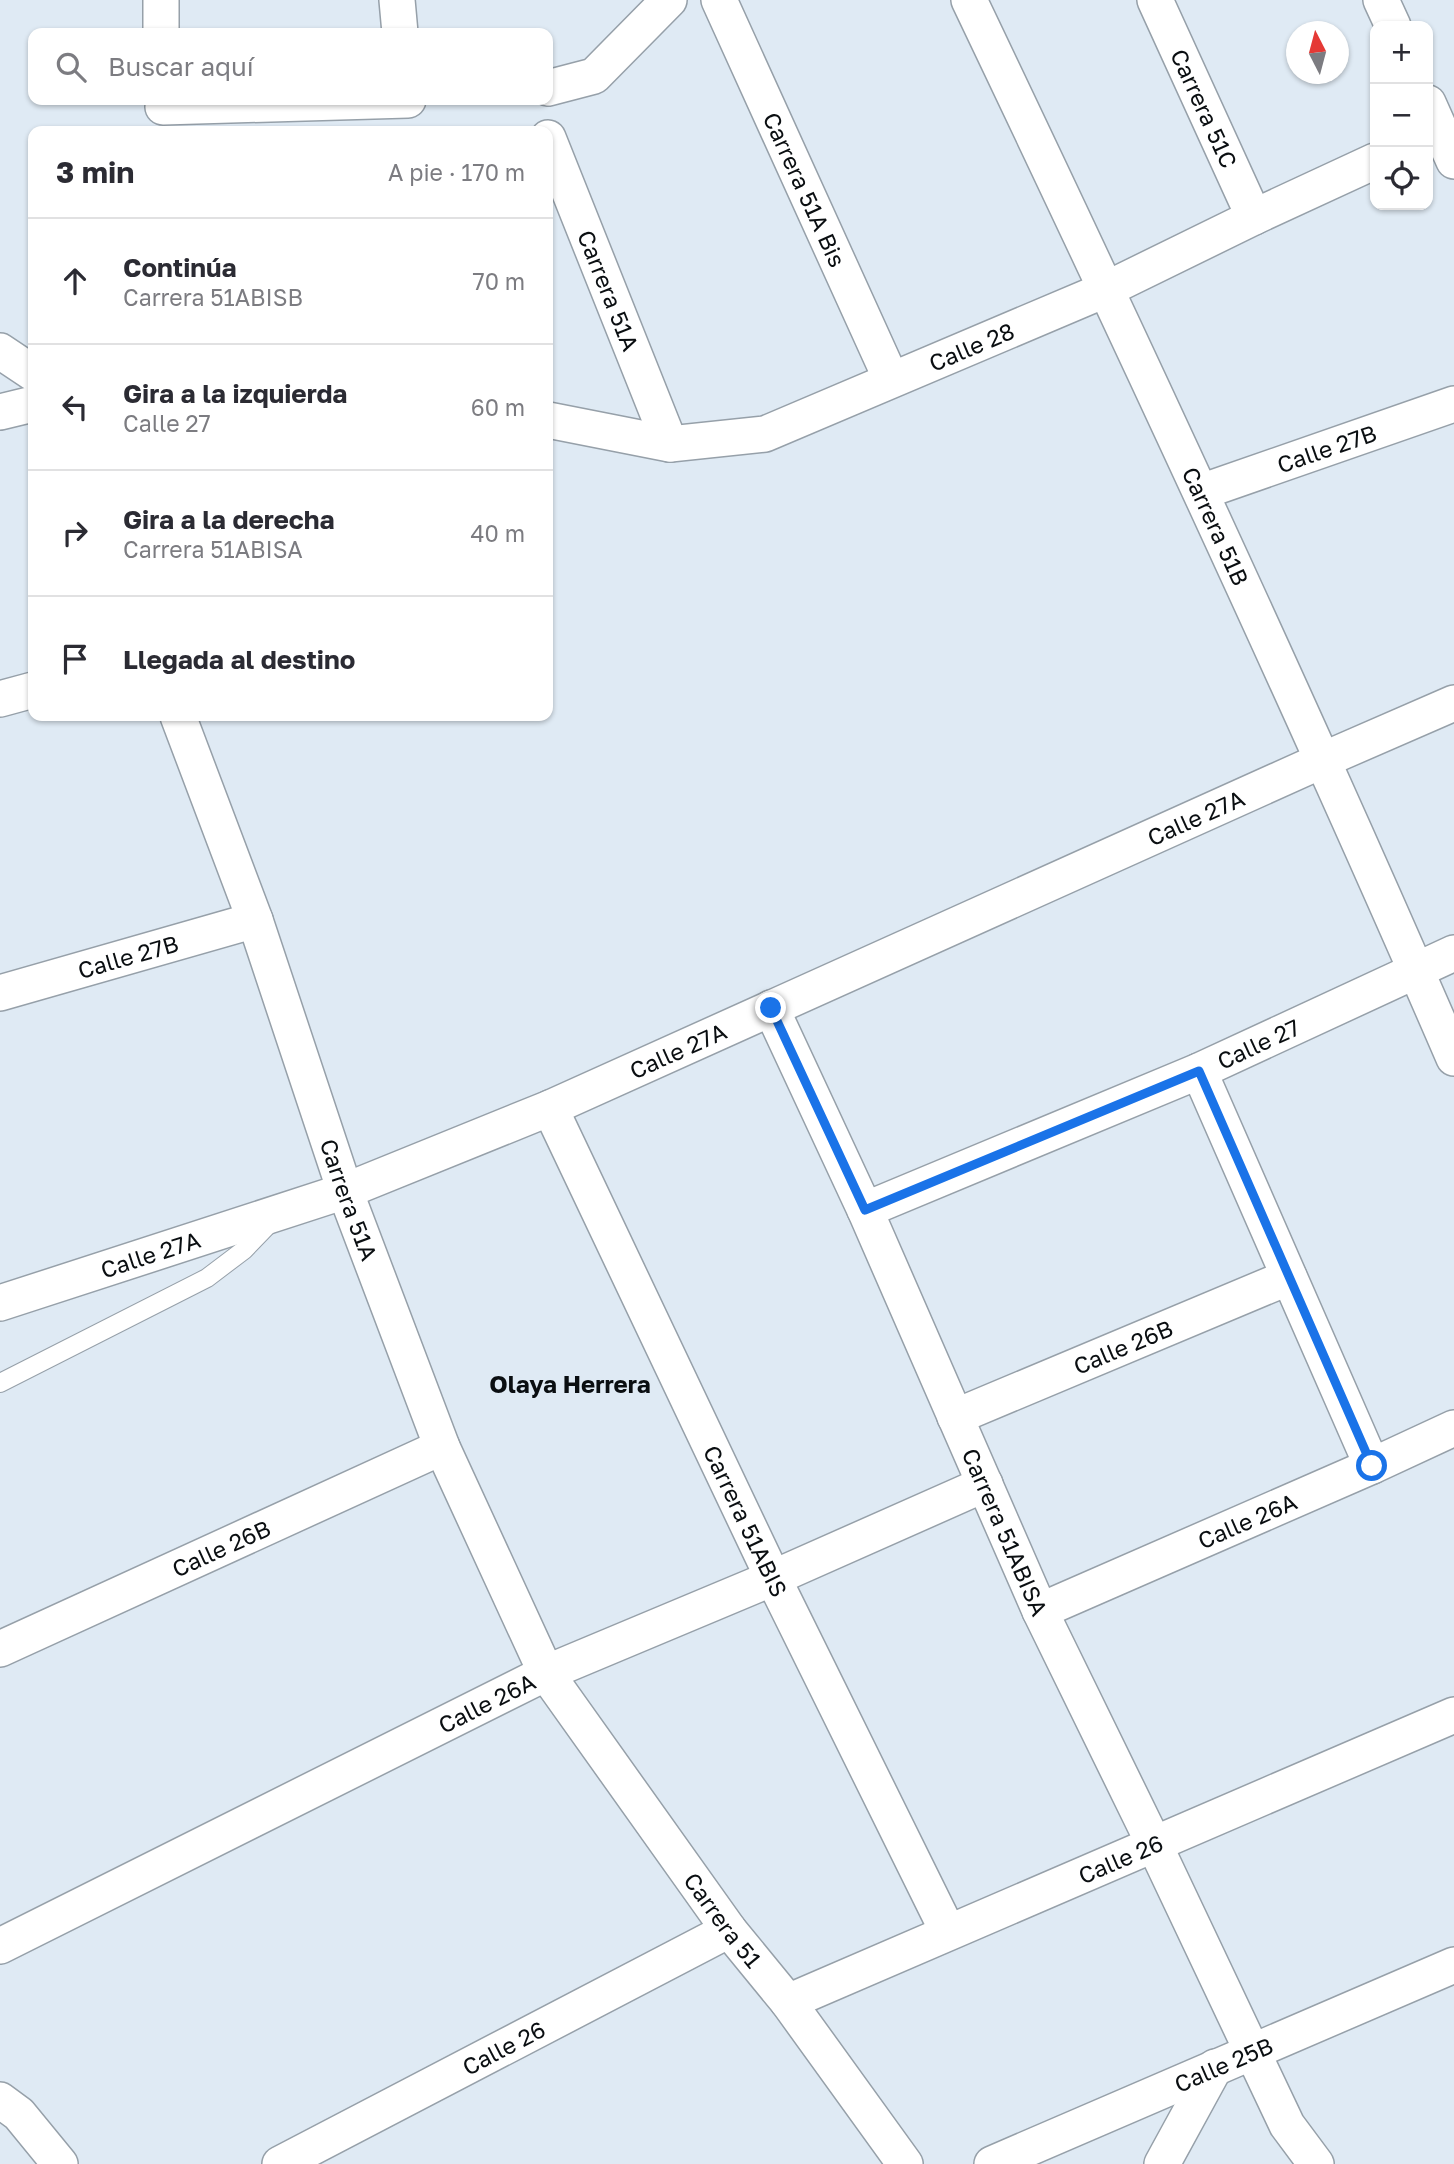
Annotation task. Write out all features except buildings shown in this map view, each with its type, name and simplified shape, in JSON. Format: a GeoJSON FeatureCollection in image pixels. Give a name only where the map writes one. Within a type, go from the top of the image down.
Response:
{"type":"FeatureCollection","features":[{"type":"Feature","properties":{"kind":"street"},"geometry":{"type":"LineString","coordinates":[[161,0],[161,28]]}},
{"type":"Feature","properties":{"kind":"street"},"geometry":{"type":"LineString","coordinates":[[397,0],[400,28]]}},
{"type":"Feature","properties":{"kind":"street"},"geometry":{"type":"LineString","coordinates":[[630,0],[633,37]]}},
{"type":"Feature","properties":{"kind":"street"},"geometry":{"type":"LineString","coordinates":[[553,87],[594,76],[669,0]]}},
{"type":"Feature","properties":{"kind":"street","name":"Carrera 51A Bis"},"geometry":{"type":"LineString","coordinates":[[719,0],[891,379]]}},
{"type":"Feature","properties":{"kind":"street","name":"Carrera 51B"},"geometry":{"type":"LineString","coordinates":[[969,0],[1201,492],[1454,1058]]}},
{"type":"Feature","properties":{"kind":"street","name":"Carrera 51C"},"geometry":{"type":"LineString","coordinates":[[1155,0],[1254,216]]}},
{"type":"Feature","properties":{"kind":"street"},"geometry":{"type":"LineString","coordinates":[[1381,0],[1391,21]]}},
{"type":"Feature","properties":{"kind":"street"},"geometry":{"type":"LineString","coordinates":[[163,113],[313,105]]}},
{"type":"Feature","properties":{"kind":"street"},"geometry":{"type":"LineString","coordinates":[[407,105],[408,126]]}},
{"type":"Feature","properties":{"kind":"street"},"geometry":{"type":"LineString","coordinates":[[534,105],[543,126]]}},
{"type":"Feature","properties":{"kind":"street","name":"Carrera 51A"},"geometry":{"type":"LineString","coordinates":[[553,151],[670,444]]}},
{"type":"Feature","properties":{"kind":"street","name":"Calle 28"},"geometry":{"type":"LineString","coordinates":[[553,421],[670,444],[765,434],[1107,289],[1254,216],[1370,163]]}},
{"type":"Feature","properties":{"kind":"street"},"geometry":{"type":"LineString","coordinates":[[0,351],[28,370]]}},
{"type":"Feature","properties":{"kind":"street","name":"Calle 27B"},"geometry":{"type":"LineString","coordinates":[[1201,492],[1454,404]]}},
{"type":"Feature","properties":{"kind":"street"},"geometry":{"type":"LineString","coordinates":[[0,412],[28,405]]}},
{"type":"Feature","properties":{"kind":"street"},"geometry":{"type":"LineString","coordinates":[[0,699],[28,691]]}},
{"type":"Feature","properties":{"kind":"street","name":"Calle 27A"},"geometry":{"type":"LineString","coordinates":[[0,1303],[345,1191],[550,1108],[1323,760],[1454,704]]}},
{"type":"Feature","properties":{"kind":"street","name":"Carrera 51A"},"geometry":{"type":"LineString","coordinates":[[180,721],[255,920],[345,1191],[442,1447],[546,1673]]}},
{"type":"Feature","properties":{"kind":"street","name":"Calle 27B"},"geometry":{"type":"LineString","coordinates":[[0,993],[255,920]]}},
{"type":"Feature","properties":{"kind":"street","name":"Calle 27"},"geometry":{"type":"LineString","coordinates":[[865,1210],[1199,1071],[1454,953]]}},
{"type":"Feature","properties":{"kind":"street","name":"Carrera 51ABISA"},"geometry":{"type":"LineString","coordinates":[[771,1008],[865,1210],[1040,1611],[1287,2125],[1316,2164]]}},
{"type":"Feature","properties":{"kind":"street"},"geometry":{"type":"LineString","coordinates":[[1199,1071],[1372,1466]]}},
{"type":"Feature","properties":{"kind":"street","name":"Carrera 51ABIS"},"geometry":{"type":"LineString","coordinates":[[550,1108],[773,1578],[948,1932]]}},
{"type":"Feature","properties":{"kind":"street","name":"Calle 26B"},"geometry":{"type":"LineString","coordinates":[[955,1416],[1289,1276]]}},
{"type":"Feature","properties":{"kind":"street","name":"Calle 26A"},"geometry":{"type":"LineString","coordinates":[[1040,1611],[1372,1466],[1454,1427]]}},
{"type":"Feature","properties":{"kind":"street","name":"Calle 26B"},"geometry":{"type":"LineString","coordinates":[[0,1649],[442,1447]]}},
{"type":"Feature","properties":{"kind":"street","name":"Calle 26A"},"geometry":{"type":"LineString","coordinates":[[0,1946],[546,1673],[773,1578],[985,1484]]}},
{"type":"Feature","properties":{"kind":"street","name":"Carrera 51"},"geometry":{"type":"LineString","coordinates":[[546,1673],[729,1930],[788,2002],[905,2164]]}},
{"type":"Feature","properties":{"kind":"street","name":"Calle 26"},"geometry":{"type":"LineString","coordinates":[[788,2002],[1454,1715]]}},
{"type":"Feature","properties":{"kind":"street","name":"Calle 26"},"geometry":{"type":"LineString","coordinates":[[279,2164],[729,1930]]}},
{"type":"Feature","properties":{"kind":"street","name":"Calle 25B"},"geometry":{"type":"LineString","coordinates":[[992,2164],[1454,1965]]}},
{"type":"Feature","properties":{"kind":"street"},"geometry":{"type":"LineString","coordinates":[[1162,2164],[1215,2067]]}},
{"type":"Feature","properties":{"kind":"street"},"geometry":{"type":"LineString","coordinates":[[0,2100],[19,2114],[60,2164]]}},
{"type":"Feature","properties":{"kind":"lane"},"geometry":{"type":"LineString","coordinates":[[0,1383],[207,1278],[244,1250],[280,1212]]}},
{"type":"Feature","properties":{"kind":"district","name":"Olaya Herrera"},"geometry":{"type":"Point","coordinates":[570,1383]}},
{"type":"Feature","properties":{"kind":"route"},"geometry":{"type":"LineString","coordinates":[[771,1008],[865,1210],[1199,1071],[1372,1466]]}}]}
